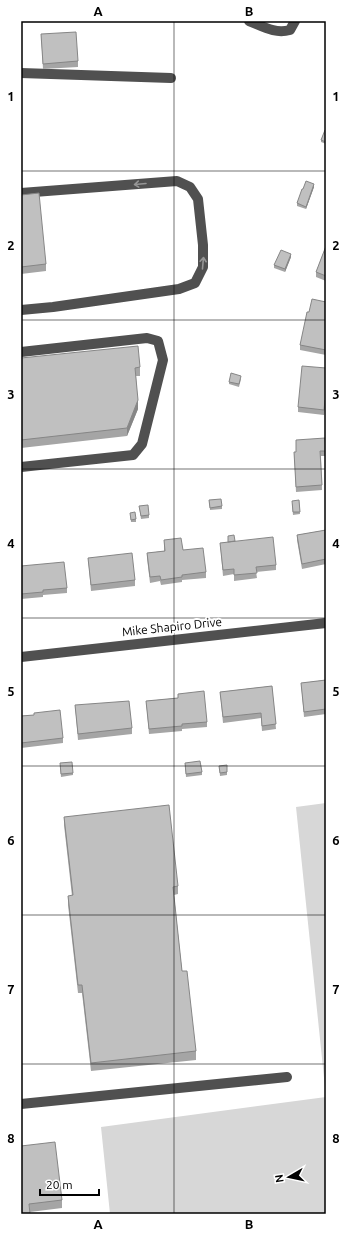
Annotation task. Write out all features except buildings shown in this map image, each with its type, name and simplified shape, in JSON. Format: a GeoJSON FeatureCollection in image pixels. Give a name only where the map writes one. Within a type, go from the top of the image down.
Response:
{"type":"FeatureCollection","features":[{"type":"Feature","properties":{"kind":"street"},"geometry":{"type":"LineString","coordinates":[[249,21],[277,32],[284,32],[290,30],[295,21]]}},
{"type":"Feature","properties":{"kind":"street"},"geometry":{"type":"LineString","coordinates":[[21,73],[171,78]]}},
{"type":"Feature","properties":{"kind":"street"},"geometry":{"type":"LineString","coordinates":[[21,194],[177,181],[190,187],[198,199],[204,245],[203,267],[195,283],[180,289],[53,307],[21,310]]}},
{"type":"Feature","properties":{"kind":"street"},"geometry":{"type":"LineString","coordinates":[[21,352],[147,338],[158,341],[162,360],[142,444],[133,455],[21,467]]}},
{"type":"Feature","properties":{"kind":"street","name":"Mike Shapiro Drive"},"geometry":{"type":"LineString","coordinates":[[21,657],[326,623]]}},
{"type":"Feature","properties":{"kind":"street"},"geometry":{"type":"LineString","coordinates":[[21,1104],[287,1077]]}},
{"type":"Feature","properties":{"kind":"shaded area"},"geometry":{"type":"Polygon","coordinates":[[[326,803],[326,1097],[296,807],[326,803]]]}},
{"type":"Feature","properties":{"kind":"shaded area"},"geometry":{"type":"Polygon","coordinates":[[[326,1097],[326,1214],[110,1214],[101,1127],[326,1097]]]}}]}
